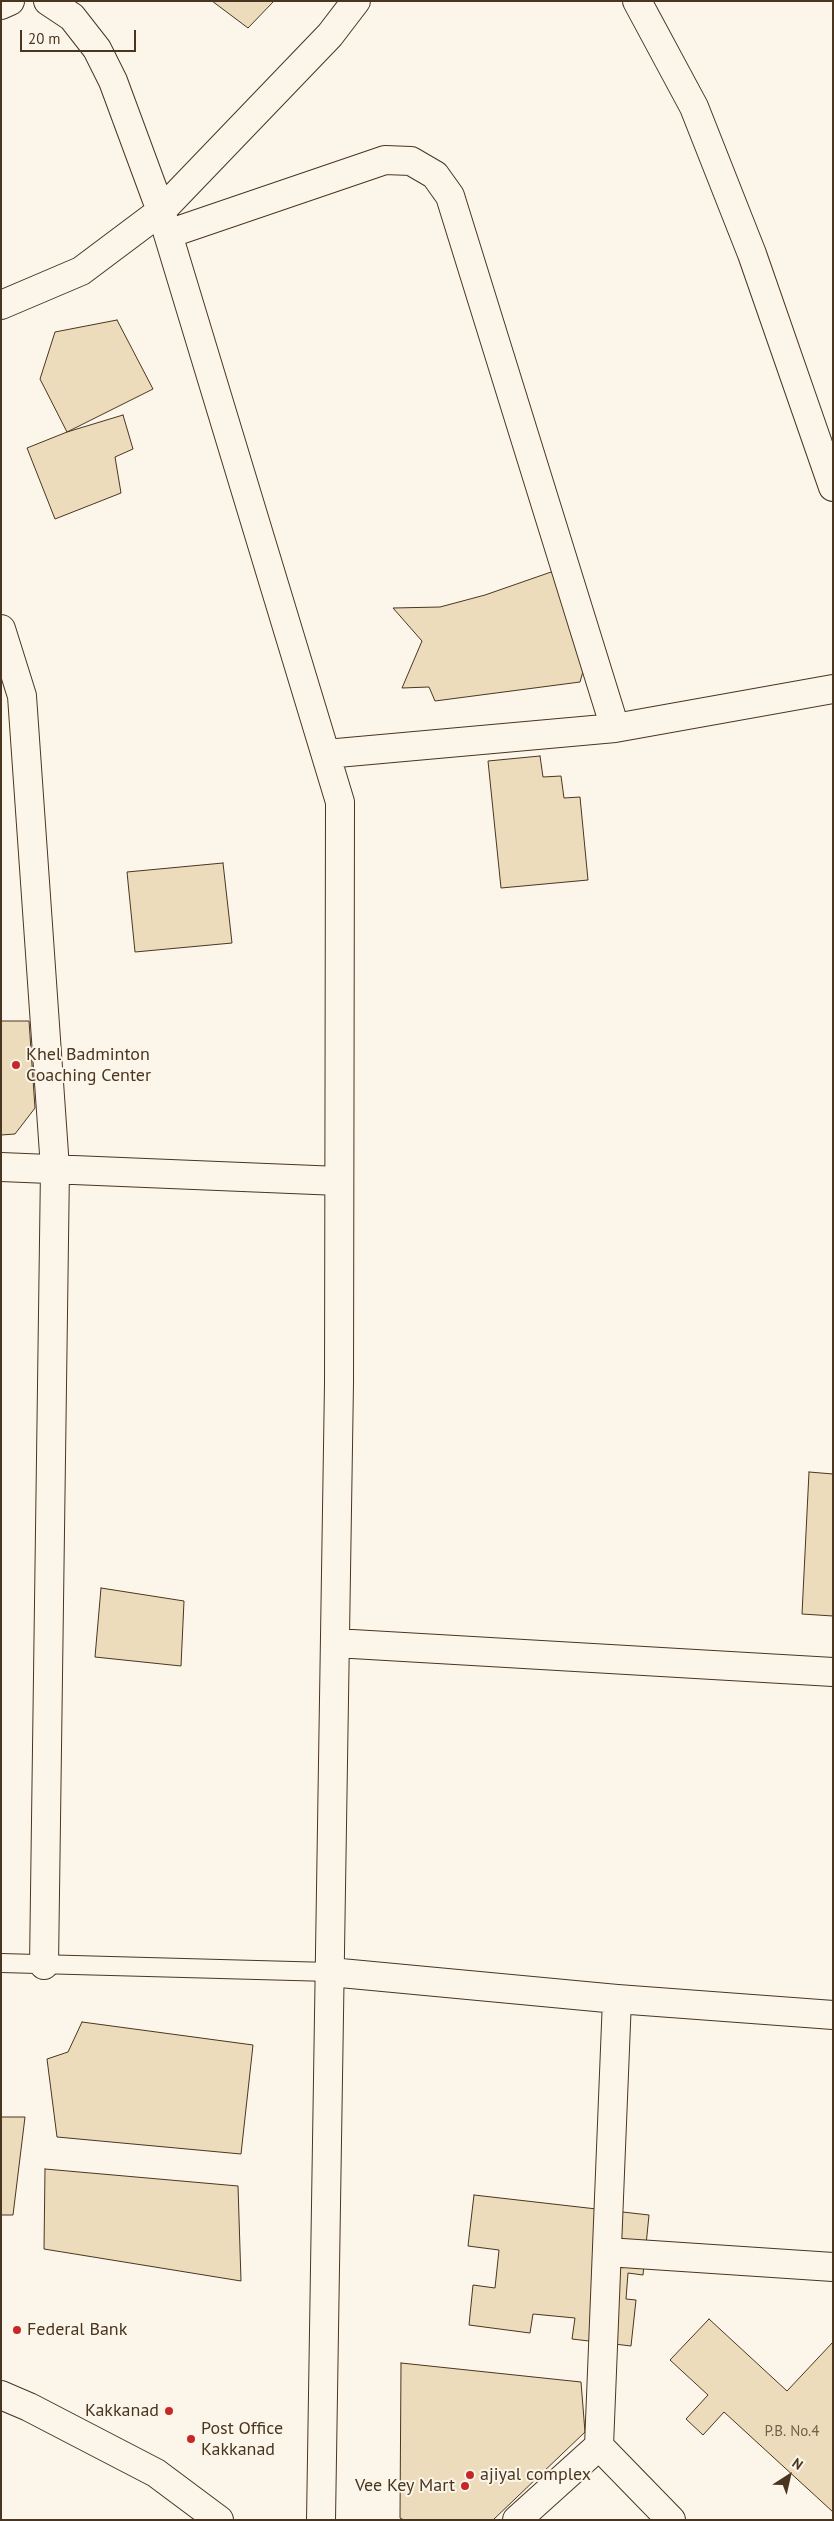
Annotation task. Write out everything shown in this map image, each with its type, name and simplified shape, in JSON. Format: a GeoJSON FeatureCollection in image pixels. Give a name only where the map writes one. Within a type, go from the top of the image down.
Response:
{"type":"FeatureCollection","features":[{"type":"Feature","properties":{"kind":"street"},"geometry":{"type":"LineString","coordinates":[[1,5],[10,1]]}},
{"type":"Feature","properties":{"kind":"street"},"geometry":{"type":"LineString","coordinates":[[48,1],[72,17],[97,49],[113,81],[164,222],[340,802],[335,1642],[321,2520]]}},
{"type":"Feature","properties":{"kind":"street"},"geometry":{"type":"LineString","coordinates":[[164,222],[330,35],[356,1]]}},
{"type":"Feature","properties":{"kind":"street"},"geometry":{"type":"LineString","coordinates":[[637,1],[694,107],[752,254],[832,482]]}},
{"type":"Feature","properties":{"kind":"street"},"geometry":{"type":"LineString","coordinates":[[1,305],[81,271],[164,222],[385,160],[410,161],[435,175],[450,196],[615,728]]}},
{"type":"Feature","properties":{"kind":"street"},"geometry":{"type":"LineString","coordinates":[[1,629],[22,696],[55,1168],[44,1965]]}},
{"type":"Feature","properties":{"kind":"street"},"geometry":{"type":"LineString","coordinates":[[326,754],[615,728],[833,689]]}},
{"type":"Feature","properties":{"kind":"street"},"geometry":{"type":"LineString","coordinates":[[1,1167],[339,1181]]}},
{"type":"Feature","properties":{"kind":"street"},"geometry":{"type":"LineString","coordinates":[[335,1642],[833,1672]]}},
{"type":"Feature","properties":{"kind":"street"},"geometry":{"type":"LineString","coordinates":[[330,1972],[617,1999],[833,2015]]}},
{"type":"Feature","properties":{"kind":"street"},"geometry":{"type":"LineString","coordinates":[[517,2520],[599,2446],[617,1999]]}},
{"type":"Feature","properties":{"kind":"street"},"geometry":{"type":"LineString","coordinates":[[607,2252],[833,2267]]}},
{"type":"Feature","properties":{"kind":"street"},"geometry":{"type":"LineString","coordinates":[[1,2395],[29,2407],[156,2473],[219,2520]]}},
{"type":"Feature","properties":{"kind":"street"},"geometry":{"type":"LineString","coordinates":[[599,2446],[672,2520]]}},
{"type":"Feature","properties":{"kind":"lane"},"geometry":{"type":"LineString","coordinates":[[1,1963],[330,1972]]}},
{"type":"Feature","properties":{"kind":"building"},"geometry":{"type":"Polygon","coordinates":[[[212,1],[274,1],[248,28],[212,1]]]}},
{"type":"Feature","properties":{"kind":"building"},"geometry":{"type":"Polygon","coordinates":[[[117,320],[153,389],[67,432],[40,379],[55,332],[117,320]]]}},
{"type":"Feature","properties":{"kind":"building"},"geometry":{"type":"Polygon","coordinates":[[[123,415],[133,449],[115,457],[121,493],[55,519],[27,448],[67,432],[123,415]]]}},
{"type":"Feature","properties":{"kind":"building"},"geometry":{"type":"Polygon","coordinates":[[[554,571],[597,622],[580,682],[435,701],[429,687],[402,688],[422,641],[393,608],[440,607],[485,595],[554,571]]]}},
{"type":"Feature","properties":{"kind":"building"},"geometry":{"type":"Polygon","coordinates":[[[540,756],[543,777],[561,776],[564,798],[580,797],[588,880],[501,888],[488,761],[540,756]]]}},
{"type":"Feature","properties":{"kind":"building"},"geometry":{"type":"Polygon","coordinates":[[[223,863],[232,943],[135,952],[127,872],[223,863]]]}},
{"type":"Feature","properties":{"kind":"building","name":"Khel Badminton Coaching Center"},"geometry":{"type":"Polygon","coordinates":[[[1,1021],[29,1021],[35,1108],[15,1134],[1,1135],[1,1021]]]}},
{"type":"Feature","properties":{"kind":"building"},"geometry":{"type":"Polygon","coordinates":[[[809,1472],[833,1474],[833,1616],[802,1614],[809,1472]]]}},
{"type":"Feature","properties":{"kind":"building"},"geometry":{"type":"Polygon","coordinates":[[[101,1588],[184,1601],[181,1666],[95,1657],[101,1588]]]}},
{"type":"Feature","properties":{"kind":"building"},"geometry":{"type":"Polygon","coordinates":[[[82,2022],[253,2045],[241,2154],[57,2137],[47,2059],[68,2052],[82,2022]]]}},
{"type":"Feature","properties":{"kind":"building"},"geometry":{"type":"Polygon","coordinates":[[[1,2117],[25,2117],[13,2215],[1,2215],[1,2117]]]}},
{"type":"Feature","properties":{"kind":"building"},"geometry":{"type":"Polygon","coordinates":[[[45,2169],[238,2186],[241,2281],[44,2249],[45,2169]]]}},
{"type":"Feature","properties":{"kind":"building"},"geometry":{"type":"Polygon","coordinates":[[[474,2195],[649,2215],[643,2275],[628,2273],[626,2299],[636,2300],[631,2346],[572,2339],[575,2318],[533,2314],[530,2333],[469,2325],[473,2285],[495,2288],[499,2250],[468,2246],[474,2195]]]}},
{"type":"Feature","properties":{"kind":"building"},"geometry":{"type":"Polygon","coordinates":[[[709,2319],[787,2391],[833,2342],[833,2512],[724,2412],[703,2435],[686,2419],[708,2395],[670,2360],[709,2319]]]}},
{"type":"Feature","properties":{"kind":"building","name":"ajiyal complex"},"geometry":{"type":"Polygon","coordinates":[[[401,2363],[581,2382],[585,2432],[493,2520],[404,2520],[400,2518],[401,2363]]]}},
{"type":"Feature","properties":{"kind":"place","name":"Khel Badminton Coaching Center"},"geometry":{"type":"Point","coordinates":[16,1065]}},
{"type":"Feature","properties":{"kind":"place","name":"Federal Bank"},"geometry":{"type":"Point","coordinates":[17,2330]}},
{"type":"Feature","properties":{"kind":"place","name":"Kakkanad"},"geometry":{"type":"Point","coordinates":[169,2411]}},
{"type":"Feature","properties":{"kind":"place","name":"Post Office Kakkanad"},"geometry":{"type":"Point","coordinates":[191,2439]}},
{"type":"Feature","properties":{"kind":"place","name":"ajiyal complex"},"geometry":{"type":"Point","coordinates":[470,2475]}},
{"type":"Feature","properties":{"kind":"place","name":"Vee Key Mart"},"geometry":{"type":"Point","coordinates":[465,2486]}}]}
